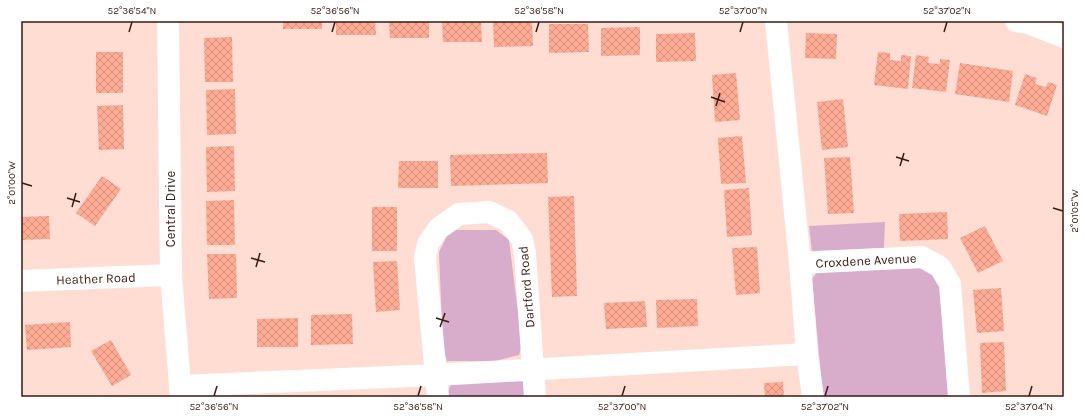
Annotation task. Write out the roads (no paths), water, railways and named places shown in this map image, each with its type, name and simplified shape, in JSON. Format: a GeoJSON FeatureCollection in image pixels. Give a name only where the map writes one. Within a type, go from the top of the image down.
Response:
{"type":"FeatureCollection","features":[{"type":"Feature","properties":{"kind":"street","name":"Central Drive"},"geometry":{"type":"LineString","coordinates":[[168,21],[170,275],[180,391]]}},
{"type":"Feature","properties":{"kind":"street","name":"Croxdene Avenue"},"geometry":{"type":"LineString","coordinates":[[776,21],[812,397]]}},
{"type":"Feature","properties":{"kind":"street"},"geometry":{"type":"LineString","coordinates":[[1016,21],[1028,23],[1064,37]]}},
{"type":"Feature","properties":{"kind":"street","name":"Dartford Road"},"geometry":{"type":"LineString","coordinates":[[438,397],[425,258],[428,244],[438,229],[459,214],[488,212],[508,221],[522,239],[525,254],[535,397]]}},
{"type":"Feature","properties":{"kind":"street","name":"Croxdene Avenue"},"geometry":{"type":"LineString","coordinates":[[800,263],[922,257],[940,267],[950,284],[959,397]]}},
{"type":"Feature","properties":{"kind":"street","name":"Heather Road"},"geometry":{"type":"LineString","coordinates":[[21,281],[170,275]]}},
{"type":"Feature","properties":{"kind":"street"},"geometry":{"type":"LineString","coordinates":[[180,391],[532,369],[807,354]]}}]}
